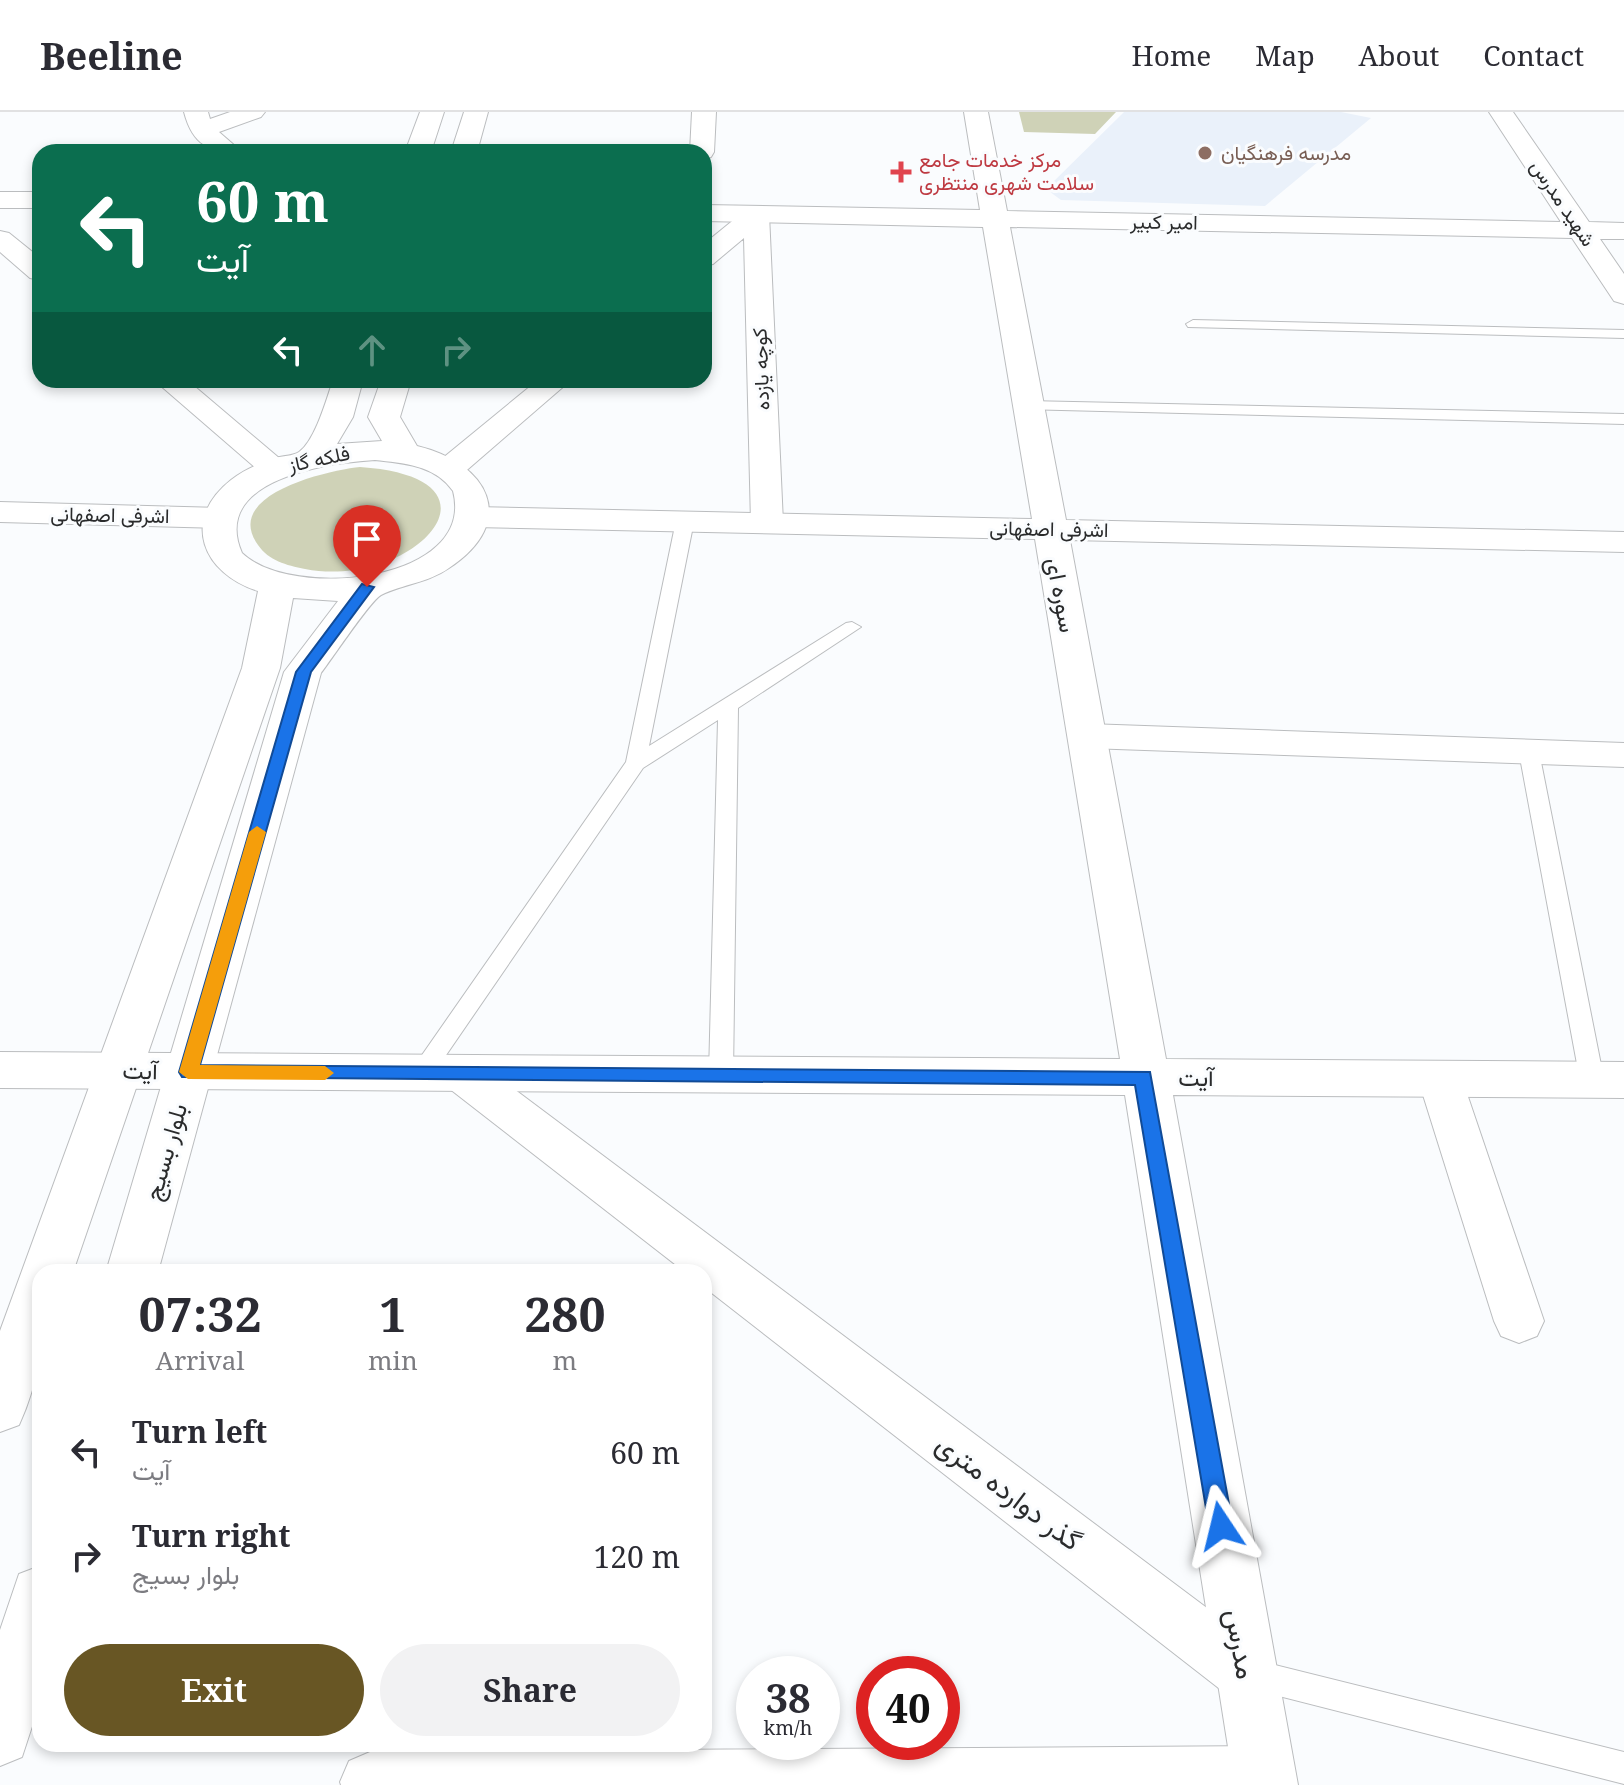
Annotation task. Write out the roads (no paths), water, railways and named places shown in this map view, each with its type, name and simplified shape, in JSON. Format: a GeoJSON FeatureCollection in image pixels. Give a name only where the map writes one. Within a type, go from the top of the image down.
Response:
{"type":"FeatureCollection","features":[{"type":"Feature","properties":{"kind":"street"},"geometry":{"type":"LineString","coordinates":[[198,121],[253,112]]}},
{"type":"Feature","properties":{"kind":"street"},"geometry":{"type":"LineString","coordinates":[[421,144],[432,112]]}},
{"type":"Feature","properties":{"kind":"street"},"geometry":{"type":"LineString","coordinates":[[466,144],[476,112]]}},
{"type":"Feature","properties":{"kind":"street"},"geometry":{"type":"LineString","coordinates":[[702,144],[704,112]]}},
{"type":"Feature","properties":{"kind":"street","name":"سوره ای"},"geometry":{"type":"LineString","coordinates":[[976,112],[1048,529],[1088,736],[1143,1078]]}},
{"type":"Feature","properties":{"kind":"street","name":"شهید مدرس"},"geometry":{"type":"LineString","coordinates":[[1501,112],[1624,295]]}},
{"type":"Feature","properties":{"kind":"street"},"geometry":{"type":"LineString","coordinates":[[198,121],[222,144]]}},
{"type":"Feature","properties":{"kind":"street"},"geometry":{"type":"LineString","coordinates":[[0,200],[32,200]]}},
{"type":"Feature","properties":{"kind":"street","name":"امیر کبیر"},"geometry":{"type":"LineString","coordinates":[[712,213],[1624,231]]}},
{"type":"Feature","properties":{"kind":"street"},"geometry":{"type":"LineString","coordinates":[[712,251],[756,214]]}},
{"type":"Feature","properties":{"kind":"street","name":"کوچه یازده"},"geometry":{"type":"LineString","coordinates":[[756,214],[767,523]]}},
{"type":"Feature","properties":{"kind":"street"},"geometry":{"type":"LineString","coordinates":[[0,239],[32,265]]}},
{"type":"Feature","properties":{"kind":"street"},"geometry":{"type":"LineString","coordinates":[[179,388],[276,469]]}},
{"type":"Feature","properties":{"kind":"street"},"geometry":{"type":"LineString","coordinates":[[313,457],[337,417],[346,388]]}},
{"type":"Feature","properties":{"kind":"street"},"geometry":{"type":"LineString","coordinates":[[393,388],[384,417],[405,453]]}},
{"type":"Feature","properties":{"kind":"street"},"geometry":{"type":"LineString","coordinates":[[221,518],[218,539],[228,558],[248,574],[277,586],[336,591],[367,587],[407,576],[440,559],[462,539],[474,517],[474,499],[465,482],[449,469],[546,388]]}},
{"type":"Feature","properties":{"kind":"street","name":"فلکه گاز"},"geometry":{"type":"LineString","coordinates":[[221,518],[232,500],[276,469],[313,457],[344,451],[405,453],[449,469]]}},
{"type":"Feature","properties":{"kind":"street","name":"اشرفی اصفهانی"},"geometry":{"type":"LineString","coordinates":[[0,512],[221,518]]}},
{"type":"Feature","properties":{"kind":"street","name":"اشرفی اصفهانی"},"geometry":{"type":"LineString","coordinates":[[474,517],[1624,542]]}},
{"type":"Feature","properties":{"kind":"street"},"geometry":{"type":"LineString","coordinates":[[50,1264],[261,668],[277,586]]}},
{"type":"Feature","properties":{"kind":"street","name":"بلوار بسیج"},"geometry":{"type":"LineString","coordinates":[[134,1264],[303,672],[367,587]]}},
{"type":"Feature","properties":{"kind":"street"},"geometry":{"type":"LineString","coordinates":[[1088,736],[1624,755]]}},
{"type":"Feature","properties":{"kind":"street","name":"آیت"},"geometry":{"type":"LineString","coordinates":[[0,1070],[1608,1080]]}},
{"type":"Feature","properties":{"kind":"street","name":"گذر دوارده متری"},"geometry":{"type":"LineString","coordinates":[[441,1074],[696,1264]]}},
{"type":"Feature","properties":{"kind":"street","name":"مدرس"},"geometry":{"type":"LineString","coordinates":[[1143,1078],[1266,1780]]}},
{"type":"Feature","properties":{"kind":"street"},"geometry":{"type":"LineString","coordinates":[[1440,1079],[1519,1321]]}},
{"type":"Feature","properties":{"kind":"street","name":"گذر دوارده متری"},"geometry":{"type":"LineString","coordinates":[[712,1276],[1246,1673]]}},
{"type":"Feature","properties":{"kind":"street"},"geometry":{"type":"LineString","coordinates":[[0,1408],[32,1315]]}},
{"type":"Feature","properties":{"kind":"street"},"geometry":{"type":"LineString","coordinates":[[0,1735],[32,1622]]}},
{"type":"Feature","properties":{"kind":"street"},"geometry":{"type":"LineString","coordinates":[[370,1782],[1266,1780]]}},
{"type":"Feature","properties":{"kind":"lane"},"geometry":{"type":"LineString","coordinates":[[1193,324],[1624,334]]}},
{"type":"Feature","properties":{"kind":"lane"},"geometry":{"type":"LineString","coordinates":[[1027,406],[1624,419]]}},
{"type":"Feature","properties":{"kind":"lane"},"geometry":{"type":"LineString","coordinates":[[441,1074],[636,763],[685,521]]}},
{"type":"Feature","properties":{"kind":"lane"},"geometry":{"type":"LineString","coordinates":[[636,763],[852,627]]}},
{"type":"Feature","properties":{"kind":"lane"},"geometry":{"type":"LineString","coordinates":[[721,1075],[728,704]]}},
{"type":"Feature","properties":{"kind":"lane"},"geometry":{"type":"LineString","coordinates":[[1529,752],[1608,1080]]}},
{"type":"Feature","properties":{"kind":"lane","name":"گذر دوارده متری"},"geometry":{"type":"LineString","coordinates":[[1246,1673],[1624,1768]]}},
{"type":"Feature","properties":{"kind":"place","name":"مدرسه فرهنگیان"},"geometry":{"type":"Point","coordinates":[1205,153]}},
{"type":"Feature","properties":{"kind":"place","name":"مرکز خدمات جامع سلامت شهری منتظری"},"geometry":{"type":"Point","coordinates":[901,172]}}]}
